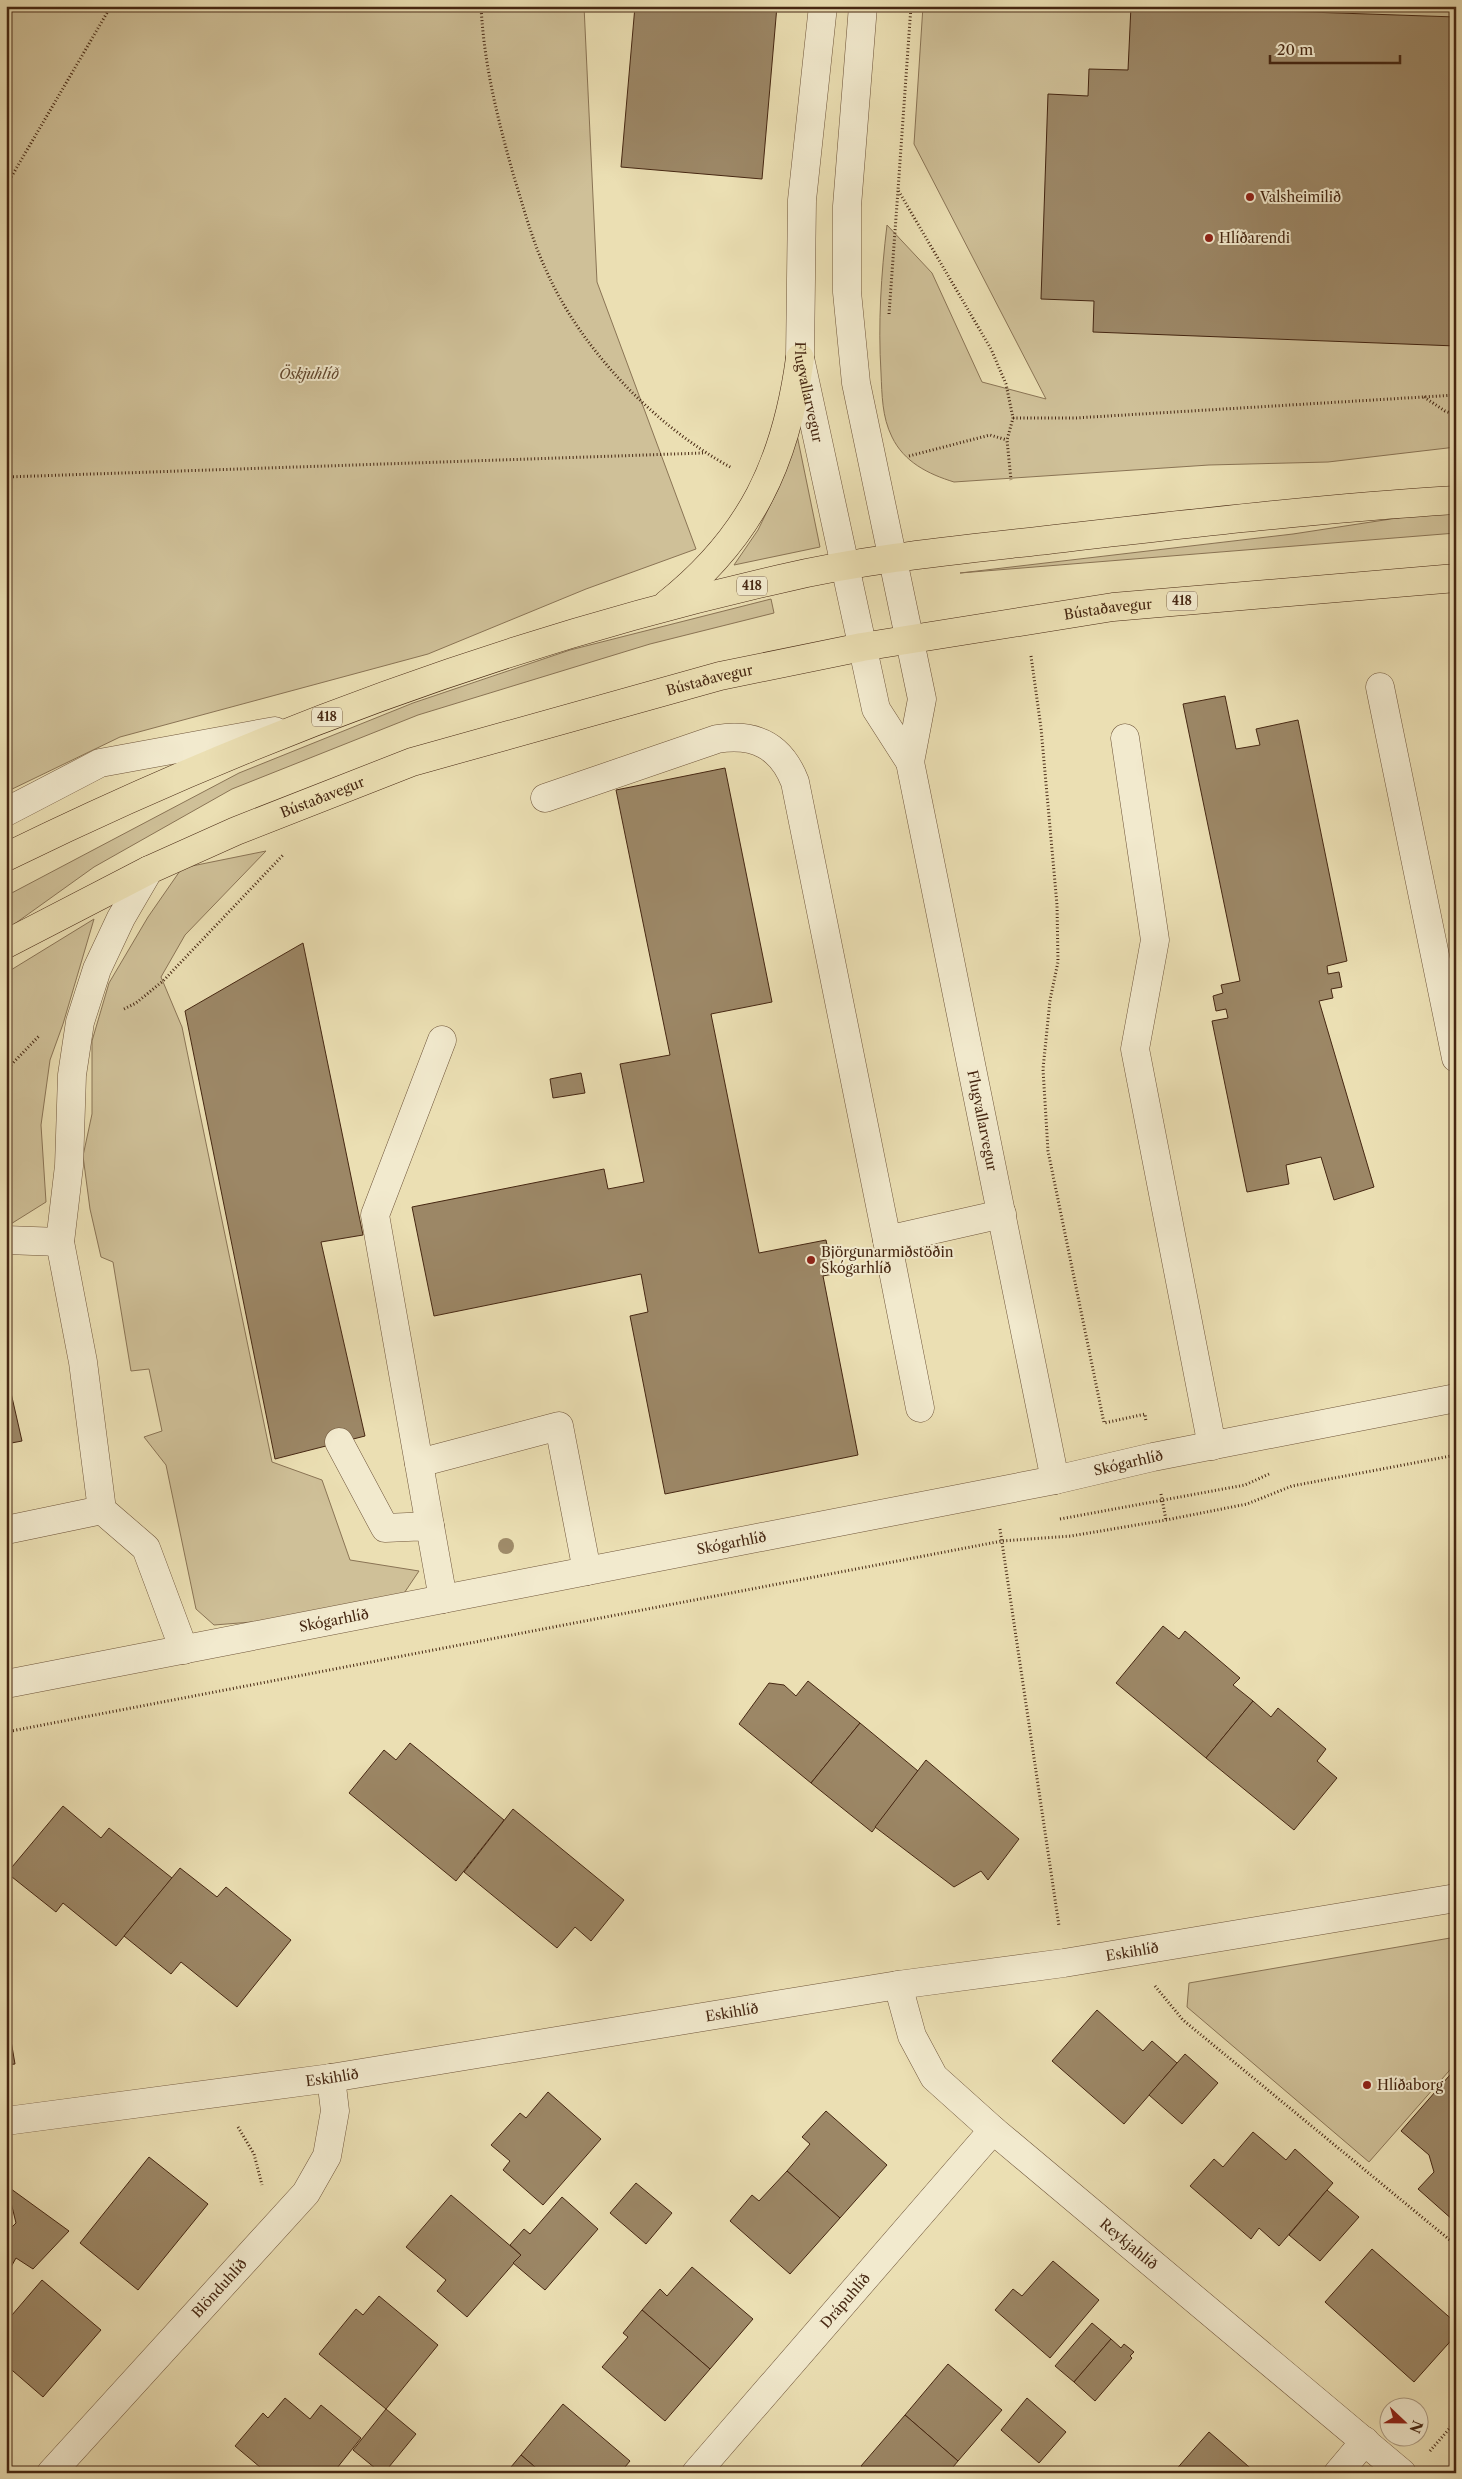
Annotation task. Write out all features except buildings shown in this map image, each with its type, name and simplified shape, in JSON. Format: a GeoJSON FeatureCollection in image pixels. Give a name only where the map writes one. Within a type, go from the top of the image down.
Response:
{"type":"FeatureCollection","features":[{"type":"Feature","properties":{"kind":"main road"},"geometry":{"type":"LineString","coordinates":[[660,609],[693,583],[721,553],[746,520],[766,484],[783,444],[794,401],[800,358]]}},
{"type":"Feature","properties":{"kind":"main road","name":"418"},"geometry":{"type":"LineString","coordinates":[[6,856],[191,771],[304,726],[439,676],[660,609],[782,578],[893,558],[1168,526],[1456,500]]}},
{"type":"Feature","properties":{"kind":"main road","name":"Bústaðavegur"},"geometry":{"type":"LineString","coordinates":[[6,944],[150,870],[315,799],[412,762],[720,676],[862,647],[1114,607],[1456,578]]}},
{"type":"Feature","properties":{"kind":"street","name":"Flugvallarvegur"},"geometry":{"type":"LineString","coordinates":[[823,6],[802,200],[800,358],[876,709],[910,762],[1055,1480]]}},
{"type":"Feature","properties":{"kind":"street","name":"Flugvallarvegur"},"geometry":{"type":"LineString","coordinates":[[863,6],[846,206],[846,292],[856,383],[922,699],[910,762]]}},
{"type":"Feature","properties":{"kind":"street"},"geometry":{"type":"LineString","coordinates":[[1380,686],[1456,1058]]}},
{"type":"Feature","properties":{"kind":"street"},"geometry":{"type":"LineString","coordinates":[[6,812],[100,763],[304,726]]}},
{"type":"Feature","properties":{"kind":"street"},"geometry":{"type":"LineString","coordinates":[[545,798],[717,739],[734,736],[751,739],[766,745],[779,754],[790,768],[795,782],[920,1408]]}},
{"type":"Feature","properties":{"kind":"street"},"geometry":{"type":"LineString","coordinates":[[1125,738],[1155,940],[1135,1049],[1212,1446]]}},
{"type":"Feature","properties":{"kind":"street"},"geometry":{"type":"LineString","coordinates":[[150,870],[121,918],[97,969],[80,1022],[72,1074],[69,1166],[60,1242],[82,1362],[102,1510],[146,1548],[184,1650]]}},
{"type":"Feature","properties":{"kind":"street"},"geometry":{"type":"LineString","coordinates":[[442,1040],[375,1215],[443,1599]]}},
{"type":"Feature","properties":{"kind":"street"},"geometry":{"type":"LineString","coordinates":[[887,1240],[1002,1214]]}},
{"type":"Feature","properties":{"kind":"street"},"geometry":{"type":"LineString","coordinates":[[6,1240],[60,1242]]}},
{"type":"Feature","properties":{"kind":"street","name":"Skógarhlíð"},"geometry":{"type":"LineString","coordinates":[[6,1684],[1055,1480],[1212,1446],[1456,1398]]}},
{"type":"Feature","properties":{"kind":"street"},"geometry":{"type":"LineString","coordinates":[[418,1463],[559,1426],[587,1572]]}},
{"type":"Feature","properties":{"kind":"street"},"geometry":{"type":"LineString","coordinates":[[338,1442],[385,1528],[430,1526]]}},
{"type":"Feature","properties":{"kind":"street"},"geometry":{"type":"LineString","coordinates":[[6,1530],[102,1510]]}},
{"type":"Feature","properties":{"kind":"street","name":"Eskihlíð"},"geometry":{"type":"LineString","coordinates":[[6,2121],[331,2078],[898,1985],[1064,1962],[1456,1898]]}},
{"type":"Feature","properties":{"kind":"street","name":"Reykjahlíð"},"geometry":{"type":"LineString","coordinates":[[898,1985],[912,2036],[934,2077],[993,2130],[1365,2441],[1413,2465]]}},
{"type":"Feature","properties":{"kind":"street","name":"Blönduhlíð"},"geometry":{"type":"LineString","coordinates":[[51,2473],[306,2192],[327,2156],[335,2111],[331,2078]]}},
{"type":"Feature","properties":{"kind":"street","name":"Drápuhlíð"},"geometry":{"type":"LineString","coordinates":[[696,2473],[993,2130]]}},
{"type":"Feature","properties":{"kind":"street"},"geometry":{"type":"LineString","coordinates":[[1338,2473],[1365,2441]]}},
{"type":"Feature","properties":{"kind":"path"},"geometry":{"type":"LineString","coordinates":[[6,186],[111,6]]}},
{"type":"Feature","properties":{"kind":"path"},"geometry":{"type":"LineString","coordinates":[[481,6],[485,51],[501,135],[528,225],[546,272],[572,316],[598,354],[629,389],[663,422],[703,453],[737,471]]}},
{"type":"Feature","properties":{"kind":"path"},"geometry":{"type":"LineString","coordinates":[[888,316],[912,6]]}},
{"type":"Feature","properties":{"kind":"path"},"geometry":{"type":"LineString","coordinates":[[898,190],[991,349],[1006,384],[1013,418],[1007,440],[1012,480]]}},
{"type":"Feature","properties":{"kind":"path"},"geometry":{"type":"LineString","coordinates":[[1013,418],[1075,418],[1456,395]]}},
{"type":"Feature","properties":{"kind":"path"},"geometry":{"type":"LineString","coordinates":[[1424,397],[1445,411],[1456,415]]}},
{"type":"Feature","properties":{"kind":"path"},"geometry":{"type":"LineString","coordinates":[[916,454],[990,435],[1007,440]]}},
{"type":"Feature","properties":{"kind":"path"},"geometry":{"type":"LineString","coordinates":[[6,477],[703,453]]}},
{"type":"Feature","properties":{"kind":"path"},"geometry":{"type":"LineString","coordinates":[[1031,650],[1041,728],[1057,905],[1058,962],[1050,1000],[1044,1069],[1048,1151],[1104,1422],[1145,1414]]}},
{"type":"Feature","properties":{"kind":"path"},"geometry":{"type":"LineString","coordinates":[[6,1070],[32,1041],[45,1031],[63,1024],[105,1017],[136,1003],[162,981],[290,847]]}},
{"type":"Feature","properties":{"kind":"path"},"geometry":{"type":"LineString","coordinates":[[6,1732],[1002,1541],[1071,1536],[1166,1520],[1247,1504],[1292,1486],[1456,1455]]}},
{"type":"Feature","properties":{"kind":"path"},"geometry":{"type":"LineString","coordinates":[[999,1522],[1060,1934]]}},
{"type":"Feature","properties":{"kind":"path"},"geometry":{"type":"LineString","coordinates":[[1154,1985],[1183,2020],[1451,2241],[1456,2235]]}},
{"type":"Feature","properties":{"kind":"path"},"geometry":{"type":"LineString","coordinates":[[236,2124],[254,2154],[263,2189]]}},
{"type":"Feature","properties":{"kind":"path"},"geometry":{"type":"LineString","coordinates":[[1413,2465],[1456,2421]]}},
{"type":"Feature","properties":{"kind":"green space","name":"Öskjuhlíð"},"geometry":{"type":"Polygon","coordinates":[[[6,6],[584,6],[597,282],[696,549],[586,589],[428,654],[120,737],[6,792],[6,6]]]}},
{"type":"Feature","properties":{"kind":"green space","name":"Hlíðarendi"},"geometry":{"type":"Polygon","coordinates":[[[923,6],[1456,6],[1456,447],[1328,462],[1209,465],[954,482],[926,471],[910,460],[897,446],[892,437],[886,422],[882,398],[880,317],[887,225],[932,273],[982,382],[1046,399],[914,144],[923,6]]]}},
{"type":"Feature","properties":{"kind":"green space"},"geometry":{"type":"Polygon","coordinates":[[[797,435],[820,547],[734,565],[758,530],[778,489],[797,435]]]}},
{"type":"Feature","properties":{"kind":"green space"},"geometry":{"type":"Polygon","coordinates":[[[1456,509],[1456,533],[960,573],[1293,534],[1456,509]]]}},
{"type":"Feature","properties":{"kind":"green space"},"geometry":{"type":"Polygon","coordinates":[[[771,599],[774,613],[650,644],[418,715],[232,789],[94,867],[6,930],[6,896],[239,773],[413,703],[570,650],[771,599]]]}},
{"type":"Feature","properties":{"kind":"green space"},"geometry":{"type":"Polygon","coordinates":[[[266,851],[185,935],[161,977],[182,1027],[272,1462],[322,1480],[350,1560],[419,1571],[392,1611],[214,1625],[196,1609],[166,1465],[144,1437],[162,1431],[149,1369],[131,1371],[113,1262],[101,1257],[90,1209],[83,1156],[92,1114],[92,1041],[109,983],[148,917],[182,868],[266,851]]]}},
{"type":"Feature","properties":{"kind":"green space"},"geometry":{"type":"Polygon","coordinates":[[[94,919],[63,1024],[50,1060],[41,1125],[46,1202],[6,1227],[6,973],[94,919]]]}},
{"type":"Feature","properties":{"kind":"green space","name":"Hlíðaborg"},"geometry":{"type":"Polygon","coordinates":[[[1456,1937],[1456,2063],[1369,2162],[1187,2007],[1189,1983],[1456,1937]]]}},
{"type":"Feature","properties":{"kind":"place","name":"Valsheimilið"},"geometry":{"type":"Point","coordinates":[1250,197]}},
{"type":"Feature","properties":{"kind":"place","name":"Hlíðarendi"},"geometry":{"type":"Point","coordinates":[1209,238]}},
{"type":"Feature","properties":{"kind":"place","name":"Björgunarmiðstöðin Skógarhlíð"},"geometry":{"type":"Point","coordinates":[811,1260]}},
{"type":"Feature","properties":{"kind":"place","name":"Hlíðaborg"},"geometry":{"type":"Point","coordinates":[1367,2085]}}]}
